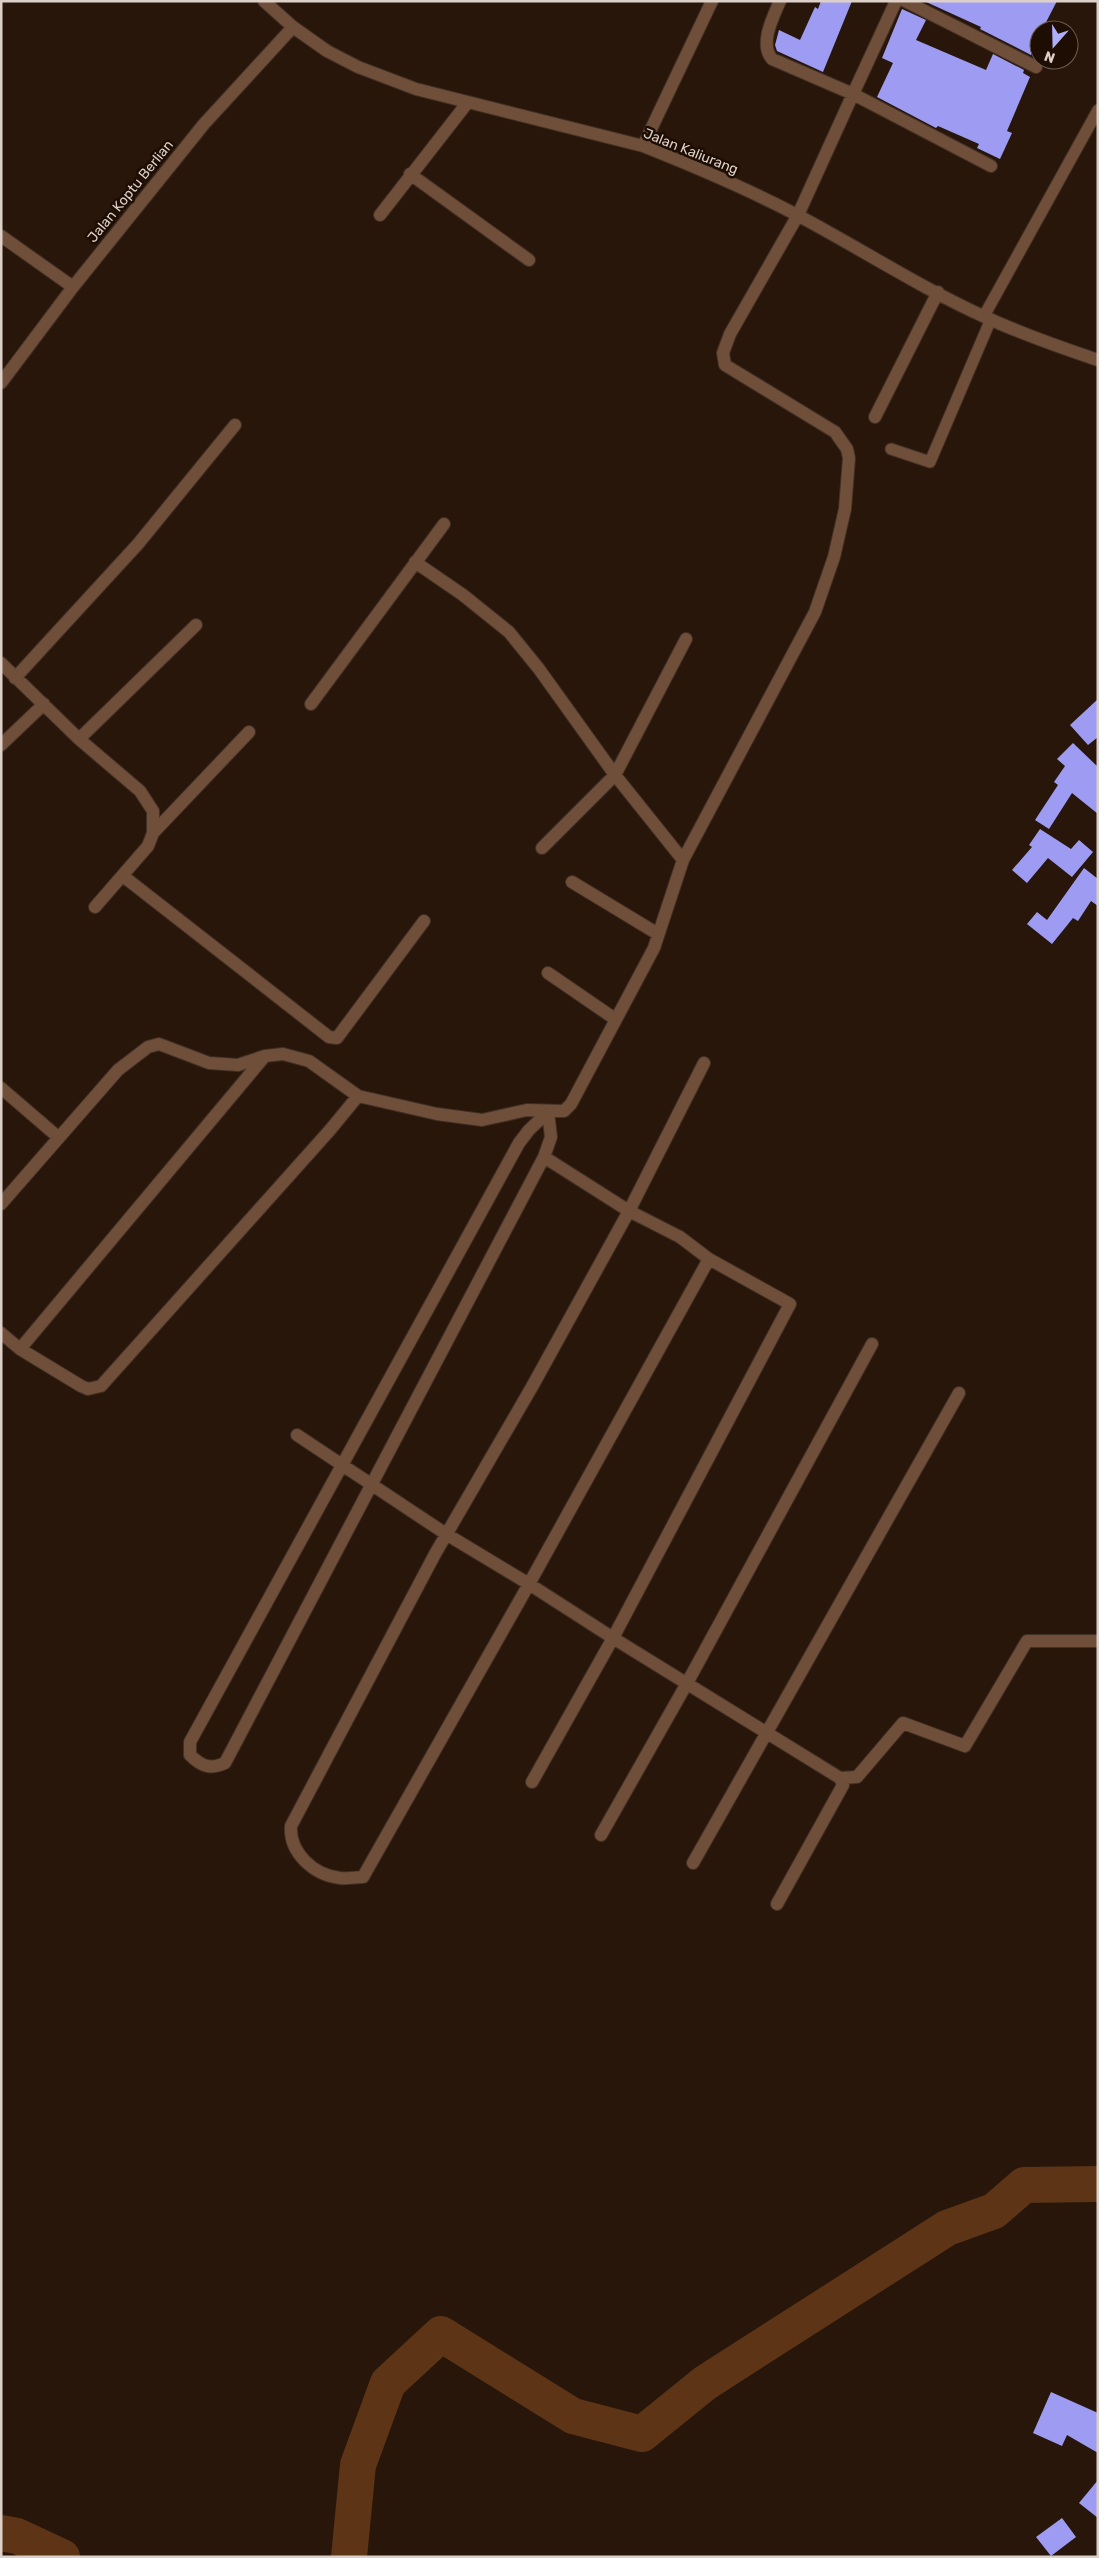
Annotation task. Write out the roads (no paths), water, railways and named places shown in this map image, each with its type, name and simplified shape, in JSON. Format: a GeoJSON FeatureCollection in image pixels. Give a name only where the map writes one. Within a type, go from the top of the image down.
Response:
{"type":"FeatureCollection","features":[{"type":"Feature","properties":{"kind":"street","name":"Jalan Kaliurang"},"geometry":{"type":"LineString","coordinates":[[264,1],[293,27],[327,51],[358,67],[416,89],[643,146],[722,178],[798,215],[987,318],[1030,336],[1098,360]]}},
{"type":"Feature","properties":{"kind":"street"},"geometry":{"type":"LineString","coordinates":[[643,146],[712,1]]}},
{"type":"Feature","properties":{"kind":"street"},"geometry":{"type":"LineString","coordinates":[[780,1],[769,31],[767,50],[772,59],[853,94],[991,166]]}},
{"type":"Feature","properties":{"kind":"street"},"geometry":{"type":"LineString","coordinates":[[1,1204],[118,1070],[148,1047],[159,1044],[209,1063],[238,1065],[265,1056],[284,1054],[309,1061],[358,1096],[437,1114],[482,1120],[527,1110],[564,1111],[571,1104],[654,948],[683,860],[815,612],[834,557],[845,509],[849,458],[847,449],[835,432],[815,418],[738,375],[725,365],[723,359],[730,334],[798,215],[896,1]]}},
{"type":"Feature","properties":{"kind":"street"},"geometry":{"type":"LineString","coordinates":[[905,1],[1029,63]]}},
{"type":"Feature","properties":{"kind":"street","name":"Jalan Koptu Berlian"},"geometry":{"type":"LineString","coordinates":[[1,383],[73,286],[204,124],[293,27]]}},
{"type":"Feature","properties":{"kind":"street"},"geometry":{"type":"LineString","coordinates":[[380,215],[410,174],[468,102]]}},
{"type":"Feature","properties":{"kind":"street"},"geometry":{"type":"LineString","coordinates":[[410,174],[529,260]]}},
{"type":"Feature","properties":{"kind":"street"},"geometry":{"type":"LineString","coordinates":[[1,236],[73,286]]}},
{"type":"Feature","properties":{"kind":"street"},"geometry":{"type":"LineString","coordinates":[[875,417],[938,292]]}},
{"type":"Feature","properties":{"kind":"street"},"geometry":{"type":"LineString","coordinates":[[15,678],[138,544],[235,425]]}},
{"type":"Feature","properties":{"kind":"street"},"geometry":{"type":"LineString","coordinates":[[311,704],[444,524]]}},
{"type":"Feature","properties":{"kind":"street"},"geometry":{"type":"LineString","coordinates":[[415,562],[463,595],[508,632],[539,669],[615,775],[683,860]]}},
{"type":"Feature","properties":{"kind":"street"},"geometry":{"type":"LineString","coordinates":[[79,739],[196,625]]}},
{"type":"Feature","properties":{"kind":"street"},"geometry":{"type":"LineString","coordinates":[[542,848],[615,775],[686,639]]}},
{"type":"Feature","properties":{"kind":"street"},"geometry":{"type":"LineString","coordinates":[[1,664],[79,739],[140,791],[153,811],[153,833],[148,846],[95,906]]}},
{"type":"Feature","properties":{"kind":"street"},"geometry":{"type":"LineString","coordinates":[[1,744],[44,704]]}},
{"type":"Feature","properties":{"kind":"street"},"geometry":{"type":"LineString","coordinates":[[153,833],[249,732]]}},
{"type":"Feature","properties":{"kind":"street"},"geometry":{"type":"LineString","coordinates":[[123,876],[329,1037],[337,1038],[343,1032],[424,921]]}},
{"type":"Feature","properties":{"kind":"street"},"geometry":{"type":"LineString","coordinates":[[572,882],[658,934]]}},
{"type":"Feature","properties":{"kind":"street"},"geometry":{"type":"LineString","coordinates":[[548,973],[615,1019]]}},
{"type":"Feature","properties":{"kind":"street"},"geometry":{"type":"LineString","coordinates":[[20,1348],[265,1056]]}},
{"type":"Feature","properties":{"kind":"street"},"geometry":{"type":"LineString","coordinates":[[704,1063],[629,1211],[533,1385],[446,1534],[291,1826],[290,1838],[296,1850],[316,1871],[341,1878],[363,1877],[529,1584],[709,1259]]}},
{"type":"Feature","properties":{"kind":"street"},"geometry":{"type":"LineString","coordinates":[[1,1088],[58,1137]]}},
{"type":"Feature","properties":{"kind":"street"},"geometry":{"type":"LineString","coordinates":[[1,1333],[20,1348],[81,1386],[88,1389],[101,1386],[323,1138],[358,1096]]}},
{"type":"Feature","properties":{"kind":"street"},"geometry":{"type":"LineString","coordinates":[[548,1112],[551,1137],[544,1157],[225,1763],[215,1767],[200,1765],[190,1755],[190,1742],[520,1143],[529,1130],[548,1112]]}},
{"type":"Feature","properties":{"kind":"street"},"geometry":{"type":"LineString","coordinates":[[532,1782],[612,1638],[790,1304],[709,1259],[680,1238],[629,1211],[544,1157]]}},
{"type":"Feature","properties":{"kind":"street"},"geometry":{"type":"LineString","coordinates":[[600,1835],[686,1685],[872,1344]]}},
{"type":"Feature","properties":{"kind":"street"},"geometry":{"type":"LineString","coordinates":[[693,1862],[959,1393]]}},
{"type":"Feature","properties":{"kind":"street"},"geometry":{"type":"LineString","coordinates":[[297,1435],[446,1534],[529,1584],[686,1685],[840,1778],[857,1777],[903,1723],[965,1746],[1027,1641],[1098,1641]]}},
{"type":"Feature","properties":{"kind":"street"},"geometry":{"type":"LineString","coordinates":[[777,1904],[843,1785],[840,1778]]}},
{"type":"Feature","properties":{"kind":"lane"},"geometry":{"type":"LineString","coordinates":[[891,448],[930,462],[987,318],[1098,110]]}},
{"type":"Feature","properties":{"kind":"waterway"},"geometry":{"type":"LineString","coordinates":[[349,2557],[358,2465],[388,2383],[441,2334],[573,2416],[642,2434],[705,2383],[947,2228],[994,2211],[1024,2185],[1098,2184]]}},
{"type":"Feature","properties":{"kind":"waterway"},"geometry":{"type":"LineString","coordinates":[[1,2533],[17,2536],[62,2557]]}}]}
